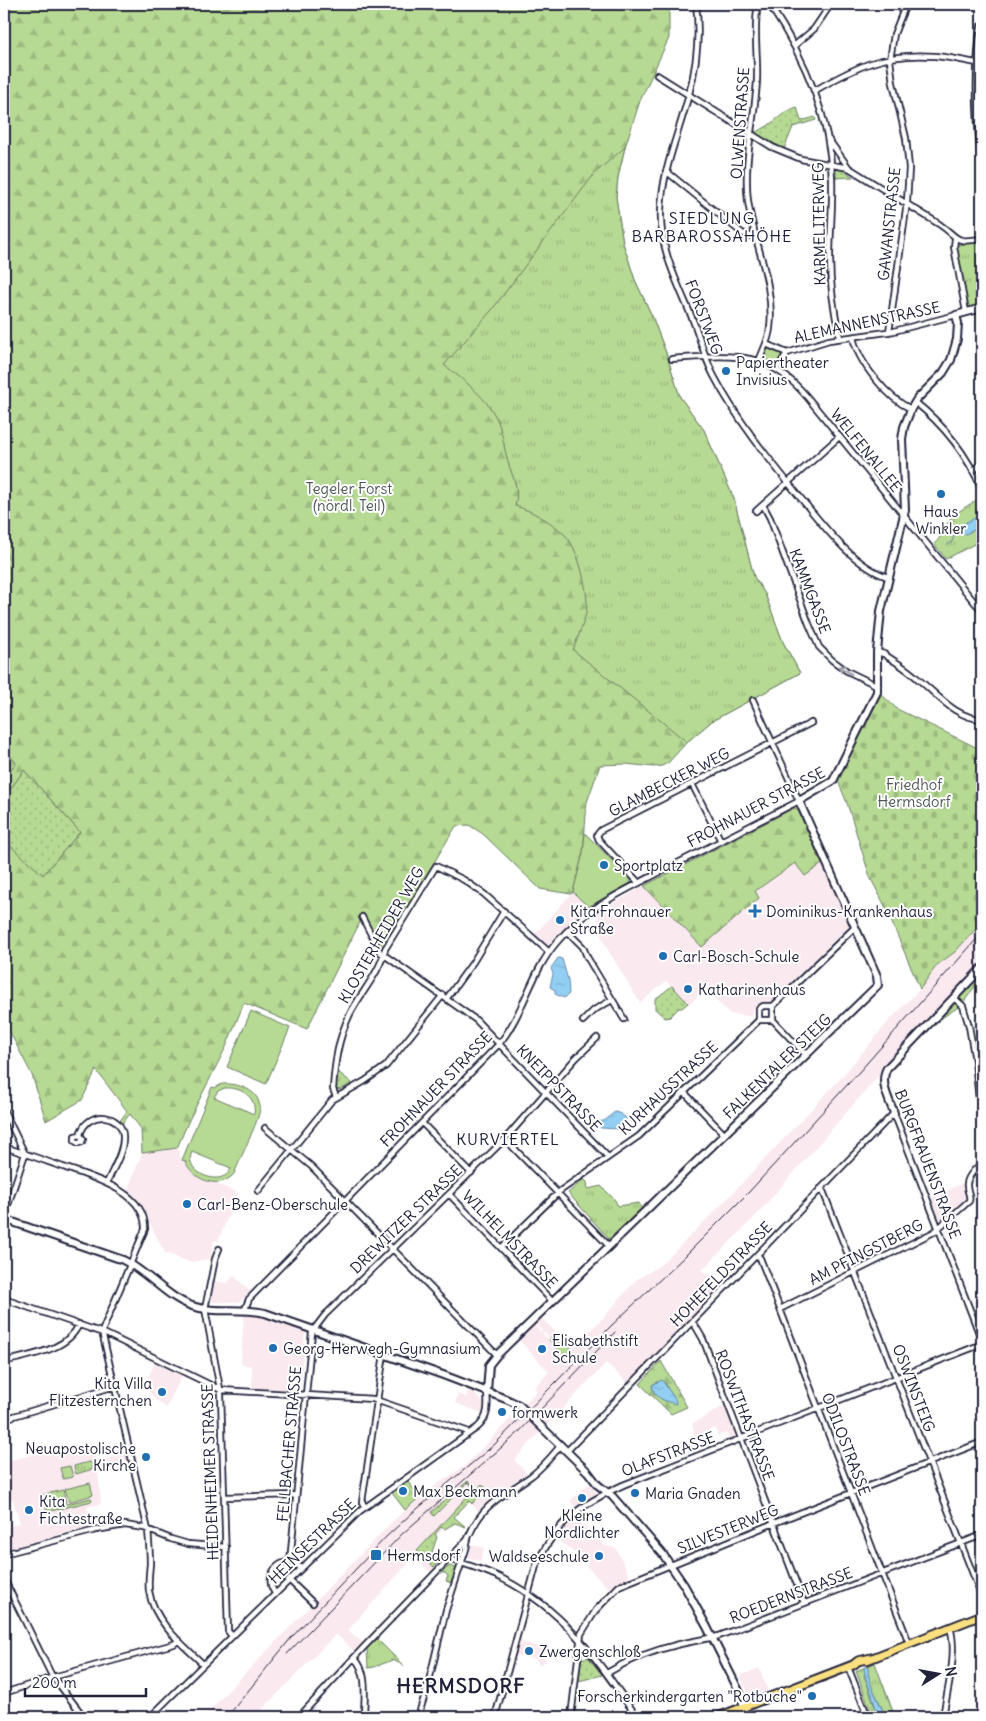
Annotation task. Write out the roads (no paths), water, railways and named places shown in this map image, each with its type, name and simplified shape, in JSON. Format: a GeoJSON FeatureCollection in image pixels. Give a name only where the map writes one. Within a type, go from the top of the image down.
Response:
{"type":"FeatureCollection","features":[{"type":"Feature","properties":{"kind":"main road"},"geometry":{"type":"LineString","coordinates":[[718,1717],[851,1666],[860,1660],[870,1658],[982,1615]]}},
{"type":"Feature","properties":{"kind":"street","name":"FORSTWEG"},"geometry":{"type":"LineString","coordinates":[[696,4],[698,41],[689,95],[666,171],[661,211],[664,244],[668,261],[695,326],[704,357],[737,415],[788,482],[840,544],[865,564],[888,577]]}},
{"type":"Feature","properties":{"kind":"street","name":"OLWENSTRASSE"},"geometry":{"type":"LineString","coordinates":[[758,4],[755,28],[757,79],[750,134],[747,185],[755,236],[764,268],[770,304],[770,329],[759,361]]}},
{"type":"Feature","properties":{"kind":"street","name":"KARMELITERWEG"},"geometry":{"type":"LineString","coordinates":[[769,4],[794,46],[814,90],[828,139],[832,199],[830,268],[833,302],[840,338]]}},
{"type":"Feature","properties":{"kind":"street"},"geometry":{"type":"LineString","coordinates":[[794,46],[814,29],[831,4]]}},
{"type":"Feature","properties":{"kind":"street"},"geometry":{"type":"LineString","coordinates":[[898,4],[903,10]]}},
{"type":"Feature","properties":{"kind":"street","name":"GAWANSTRASSE"},"geometry":{"type":"LineString","coordinates":[[889,332],[907,202],[908,168],[906,138],[893,83],[890,58],[893,39],[906,4]]}},
{"type":"Feature","properties":{"kind":"street"},"geometry":{"type":"LineString","coordinates":[[982,26],[978,62],[982,159]]}},
{"type":"Feature","properties":{"kind":"street"},"geometry":{"type":"LineString","coordinates":[[814,90],[855,68],[890,58],[935,56],[978,62]]}},
{"type":"Feature","properties":{"kind":"street"},"geometry":{"type":"LineString","coordinates":[[657,75],[772,147],[792,156],[849,168],[907,202],[949,231],[955,239],[964,241],[982,239]]}},
{"type":"Feature","properties":{"kind":"street","name":"KARMELITERWEG"},"geometry":{"type":"LineString","coordinates":[[828,139],[849,168]]}},
{"type":"Feature","properties":{"kind":"street"},"geometry":{"type":"LineString","coordinates":[[666,171],[742,232],[749,236],[755,236]]}},
{"type":"Feature","properties":{"kind":"street"},"geometry":{"type":"LineString","coordinates":[[955,239],[954,247],[966,312]]}},
{"type":"Feature","properties":{"kind":"street","name":"ALEMANNENSTRASSE"},"geometry":{"type":"LineString","coordinates":[[787,353],[820,342],[889,332],[982,308]]}},
{"type":"Feature","properties":{"kind":"street","name":"FROHNAUER STRASSE"},"geometry":{"type":"LineString","coordinates":[[245,1309],[249,1299],[499,1044],[510,1027],[549,952],[567,931],[597,906],[834,781],[877,692],[877,652],[881,611],[904,516],[905,494],[902,439],[906,420],[915,402],[943,373],[951,360],[957,339],[958,323],[956,315]]}},
{"type":"Feature","properties":{"kind":"street"},"geometry":{"type":"LineString","coordinates":[[854,337],[859,352],[877,380],[893,397],[911,409]]}},
{"type":"Feature","properties":{"kind":"street"},"geometry":{"type":"LineString","coordinates":[[766,344],[787,353],[777,369]]}},
{"type":"Feature","properties":{"kind":"street","name":"WELFENALLEE"},"geometry":{"type":"LineString","coordinates":[[672,358],[733,356],[759,361],[777,369],[800,388],[982,610]]}},
{"type":"Feature","properties":{"kind":"street"},"geometry":{"type":"LineString","coordinates":[[915,402],[939,424],[956,444],[974,471],[982,489]]}},
{"type":"Feature","properties":{"kind":"street"},"geometry":{"type":"LineString","coordinates":[[756,511],[839,437]]}},
{"type":"Feature","properties":{"kind":"street"},"geometry":{"type":"LineString","coordinates":[[974,471],[982,463]]}},
{"type":"Feature","properties":{"kind":"street","name":"KAMMGASSE"},"geometry":{"type":"LineString","coordinates":[[763,505],[770,518],[819,646],[847,672],[878,686]]}},
{"type":"Feature","properties":{"kind":"street"},"geometry":{"type":"LineString","coordinates":[[877,652],[890,658],[916,676],[958,713],[969,718],[982,719]]}},
{"type":"Feature","properties":{"kind":"street","name":"FALKENTALER STEIG"},"geometry":{"type":"LineString","coordinates":[[487,1391],[488,1364],[878,985],[878,979],[855,926],[753,700]]}},
{"type":"Feature","properties":{"kind":"street","name":"GLAMBECKER WEG"},"geometry":{"type":"LineString","coordinates":[[639,883],[599,840],[598,833],[811,723]]}},
{"type":"Feature","properties":{"kind":"street"},"geometry":{"type":"LineString","coordinates":[[692,784],[721,841]]}},
{"type":"Feature","properties":{"kind":"street","name":"KLOSTERHEIDER WEG"},"geometry":{"type":"LineString","coordinates":[[336,1097],[333,1089],[340,1036],[351,1013],[383,960],[385,949],[436,866],[464,880],[484,894],[549,952]]}},
{"type":"Feature","properties":{"kind":"street"},"geometry":{"type":"LineString","coordinates":[[258,1191],[332,1100],[386,1066],[473,962],[504,911]]}},
{"type":"Feature","properties":{"kind":"street","name":"KNEIPPSTRASSE"},"geometry":{"type":"LineString","coordinates":[[362,917],[378,949],[384,955],[445,996],[476,1020],[608,1157]]}},
{"type":"Feature","properties":{"kind":"street","name":"KURHAUSSTRASSE"},"geometry":{"type":"LineString","coordinates":[[501,1248],[558,1193],[639,1136],[759,1020],[759,1010],[763,1006],[773,1006],[855,926]]}},
{"type":"Feature","properties":{"kind":"street"},"geometry":{"type":"LineString","coordinates":[[567,931],[583,946],[587,957],[624,1019]]}},
{"type":"Feature","properties":{"kind":"street","name":"BURGFRAUENSTRASSE"},"geometry":{"type":"LineString","coordinates":[[982,968],[896,1057],[885,1071],[884,1080],[894,1113],[982,1343]]}},
{"type":"Feature","properties":{"kind":"street"},"geometry":{"type":"LineString","coordinates":[[954,998],[962,1006],[969,1026],[975,1061],[982,1129]]}},
{"type":"Feature","properties":{"kind":"street"},"geometry":{"type":"LineString","coordinates":[[584,1021],[594,1010],[612,1000]]}},
{"type":"Feature","properties":{"kind":"street"},"geometry":{"type":"LineString","coordinates":[[773,1006],[773,1020],[806,1055]]}},
{"type":"Feature","properties":{"kind":"street"},"geometry":{"type":"LineString","coordinates":[[759,1020],[773,1020]]}},
{"type":"Feature","properties":{"kind":"street","name":"DREWITZER STRASSE"},"geometry":{"type":"LineString","coordinates":[[313,1329],[325,1315],[505,1139],[576,1058],[597,1038]]}},
{"type":"Feature","properties":{"kind":"street"},"geometry":{"type":"LineString","coordinates":[[684,1092],[724,1134]]}},
{"type":"Feature","properties":{"kind":"street"},"geometry":{"type":"LineString","coordinates":[[4,1112],[24,1154],[4,1218],[130,1264],[180,1300],[190,1305],[205,1309],[245,1309],[266,1313],[487,1391],[519,1405],[643,1529],[671,1566],[692,1598],[740,1693],[746,1717]]}},
{"type":"Feature","properties":{"kind":"street","name":"HOHEFELDSTRASSE"},"geometry":{"type":"LineString","coordinates":[[567,1451],[894,1113]]}},
{"type":"Feature","properties":{"kind":"street"},"geometry":{"type":"LineString","coordinates":[[80,1135],[85,1124],[91,1119],[98,1117],[110,1118],[121,1128],[123,1136],[122,1145],[107,1183]]}},
{"type":"Feature","properties":{"kind":"street"},"geometry":{"type":"LineString","coordinates":[[422,1123],[471,1173]]}},
{"type":"Feature","properties":{"kind":"street"},"geometry":{"type":"LineString","coordinates":[[265,1128],[311,1166],[497,1355]]}},
{"type":"Feature","properties":{"kind":"street"},"geometry":{"type":"LineString","coordinates":[[505,1139],[609,1246]]}},
{"type":"Feature","properties":{"kind":"street"},"geometry":{"type":"LineString","coordinates":[[4,1147],[107,1183],[132,1200],[140,1210],[145,1222],[145,1229],[103,1332],[148,1530],[150,1598],[164,1624],[203,1664]]}},
{"type":"Feature","properties":{"kind":"street","name":"AM PFINGSTBERG"},"geometry":{"type":"LineString","coordinates":[[780,1309],[939,1229],[970,1201],[966,1184],[972,1173],[982,1163]]}},
{"type":"Feature","properties":{"kind":"street","name":"OSWINSTEIG"},"geometry":{"type":"LineString","coordinates":[[820,1188],[855,1271],[982,1597]]}},
{"type":"Feature","properties":{"kind":"street","name":"WILHELMSTRASSE"},"geometry":{"type":"LineString","coordinates":[[449,1194],[552,1301]]}},
{"type":"Feature","properties":{"kind":"street","name":"HEIDENHEIMER STRASSE"},"geometry":{"type":"LineString","coordinates":[[219,1249],[214,1259],[205,1309],[221,1390],[228,1631],[232,1636]]}},
{"type":"Feature","properties":{"kind":"street","name":"ODILOSTRASSE"},"geometry":{"type":"LineString","coordinates":[[757,1255],[780,1309],[910,1643]]}},
{"type":"Feature","properties":{"kind":"street"},"geometry":{"type":"LineString","coordinates":[[4,1298],[103,1332],[221,1390],[377,1400],[466,1431],[468,1434]]}},
{"type":"Feature","properties":{"kind":"street","name":"ROSWITHASTRASSE"},"geometry":{"type":"LineString","coordinates":[[692,1322],[703,1339],[804,1603]]}},
{"type":"Feature","properties":{"kind":"street"},"geometry":{"type":"LineString","coordinates":[[4,1362],[63,1344],[73,1335],[78,1324]]}},
{"type":"Feature","properties":{"kind":"street","name":"FELLBACHER STRASSE"},"geometry":{"type":"LineString","coordinates":[[290,1562],[313,1329]]}},
{"type":"Feature","properties":{"kind":"street","name":"OLAFSTRASSE"},"geometry":{"type":"LineString","coordinates":[[495,1717],[527,1593],[540,1556],[556,1531],[574,1512],[606,1490],[818,1409],[982,1343]]}},
{"type":"Feature","properties":{"kind":"street"},"geometry":{"type":"LineString","coordinates":[[365,1507],[362,1502],[384,1354]]}},
{"type":"Feature","properties":{"kind":"street"},"geometry":{"type":"LineString","coordinates":[[4,1419],[115,1386]]}},
{"type":"Feature","properties":{"kind":"street","name":"HEINSESTRASSE"},"geometry":{"type":"LineString","coordinates":[[150,1717],[365,1507],[481,1424],[486,1417],[488,1408],[487,1391]]}},
{"type":"Feature","properties":{"kind":"street","name":"SILVESTERWEG"},"geometry":{"type":"LineString","coordinates":[[571,1717],[581,1634],[591,1616],[611,1593],[631,1581],[982,1442]]}},
{"type":"Feature","properties":{"kind":"street"},"geometry":{"type":"LineString","coordinates":[[418,1717],[429,1681],[446,1610],[462,1564],[468,1539],[482,1513],[489,1505],[534,1474],[561,1445]]}},
{"type":"Feature","properties":{"kind":"street"},"geometry":{"type":"LineString","coordinates":[[225,1497],[296,1495]]}},
{"type":"Feature","properties":{"kind":"street"},"geometry":{"type":"LineString","coordinates":[[4,1554],[111,1526],[131,1525],[188,1544],[226,1547]]}},
{"type":"Feature","properties":{"kind":"street","name":"ROEDERNSTRASSE"},"geometry":{"type":"LineString","coordinates":[[607,1674],[645,1654],[678,1644],[712,1638],[982,1535]]}},
{"type":"Feature","properties":{"kind":"street"},"geometry":{"type":"LineString","coordinates":[[299,1717],[468,1539]]}},
{"type":"Feature","properties":{"kind":"street"},"geometry":{"type":"LineString","coordinates":[[449,1559],[502,1578],[527,1593],[556,1615],[580,1640],[637,1717]]}},
{"type":"Feature","properties":{"kind":"street"},"geometry":{"type":"LineString","coordinates":[[275,1593],[270,1584],[273,1571],[282,1563],[290,1562],[301,1568]]}},
{"type":"Feature","properties":{"kind":"street"},"geometry":{"type":"LineString","coordinates":[[4,1579],[53,1677],[84,1717]]}},
{"type":"Feature","properties":{"kind":"street"},"geometry":{"type":"LineString","coordinates":[[289,1580],[313,1603]]}},
{"type":"Feature","properties":{"kind":"street"},"geometry":{"type":"LineString","coordinates":[[943,1717],[952,1653],[950,1627]]}},
{"type":"Feature","properties":{"kind":"street"},"geometry":{"type":"LineString","coordinates":[[4,1693],[53,1677],[174,1644],[179,1640]]}},
{"type":"Feature","properties":{"kind":"street"},"geometry":{"type":"LineString","coordinates":[[354,1658],[360,1663],[363,1671],[364,1717]]}},
{"type":"Feature","properties":{"kind":"street"},"geometry":{"type":"LineString","coordinates":[[851,1666],[868,1717]]}},
{"type":"Feature","properties":{"kind":"water"},"geometry":{"type":"Polygon","coordinates":[[[978,518],[981,519],[981,522],[976,529],[963,535],[959,533],[966,522],[978,518]]]}},
{"type":"Feature","properties":{"kind":"water"},"geometry":{"type":"Polygon","coordinates":[[[558,958],[562,959],[568,980],[569,994],[564,998],[555,994],[555,990],[550,987],[553,974],[551,968],[558,958]]]}},
{"type":"Feature","properties":{"kind":"water"},"geometry":{"type":"Polygon","coordinates":[[[615,1112],[626,1118],[626,1124],[620,1129],[601,1128],[592,1118],[604,1121],[615,1112]]]}},
{"type":"Feature","properties":{"kind":"water"},"geometry":{"type":"Polygon","coordinates":[[[662,1380],[675,1399],[676,1404],[664,1400],[655,1393],[652,1385],[662,1380]]]}},
{"type":"Feature","properties":{"kind":"water"},"geometry":{"type":"Polygon","coordinates":[[[868,1666],[872,1686],[885,1717],[881,1717],[877,1711],[866,1678],[864,1667],[868,1666]]]}},
{"type":"Feature","properties":{"kind":"waterway"},"geometry":{"type":"LineString","coordinates":[[948,545],[952,542],[954,535],[959,532]]}},
{"type":"Feature","properties":{"kind":"tram line"},"geometry":{"type":"LineString","coordinates":[[227,1717],[291,1638],[386,1537],[494,1445],[612,1325],[748,1193],[859,1072],[982,933]]}},
{"type":"Feature","properties":{"kind":"tram line"},"geometry":{"type":"LineString","coordinates":[[287,1654],[402,1534],[517,1434],[615,1332]]}},
{"type":"Feature","properties":{"kind":"place","name":"Papiertheater Invisius"},"geometry":{"type":"Point","coordinates":[726,371]}},
{"type":"Feature","properties":{"kind":"place","name":"Haus Winkler"},"geometry":{"type":"Point","coordinates":[941,494]}},
{"type":"Feature","properties":{"kind":"place","name":"Sportplatz"},"geometry":{"type":"Point","coordinates":[604,865]}},
{"type":"Feature","properties":{"kind":"place","name":"Dominikus-Krankenhaus"},"geometry":{"type":"Point","coordinates":[755,911]}},
{"type":"Feature","properties":{"kind":"place","name":"Kita Frohnauer Straße"},"geometry":{"type":"Point","coordinates":[560,920]}},
{"type":"Feature","properties":{"kind":"place","name":"Carl-Bosch-Schule"},"geometry":{"type":"Point","coordinates":[663,956]}},
{"type":"Feature","properties":{"kind":"place","name":"Katharinenhaus"},"geometry":{"type":"Point","coordinates":[688,989]}},
{"type":"Feature","properties":{"kind":"place","name":"Carl-Benz-Oberschule"},"geometry":{"type":"Point","coordinates":[187,1204]}},
{"type":"Feature","properties":{"kind":"place","name":"Georg-Herwegh-Gymnasium"},"geometry":{"type":"Point","coordinates":[273,1348]}},
{"type":"Feature","properties":{"kind":"place","name":"Elisabethstift Schule"},"geometry":{"type":"Point","coordinates":[542,1349]}},
{"type":"Feature","properties":{"kind":"place","name":"Kita Villa Flitzesternchen"},"geometry":{"type":"Point","coordinates":[162,1392]}},
{"type":"Feature","properties":{"kind":"place","name":"formwerk"},"geometry":{"type":"Point","coordinates":[502,1412]}},
{"type":"Feature","properties":{"kind":"place","name":"Neuapostolische Kirche"},"geometry":{"type":"Point","coordinates":[146,1457]}},
{"type":"Feature","properties":{"kind":"place","name":"Max Beckmann"},"geometry":{"type":"Point","coordinates":[403,1491]}},
{"type":"Feature","properties":{"kind":"place","name":"Maria Gnaden"},"geometry":{"type":"Point","coordinates":[635,1493]}},
{"type":"Feature","properties":{"kind":"place","name":"Kleine Nordlichter"},"geometry":{"type":"Point","coordinates":[582,1498]}},
{"type":"Feature","properties":{"kind":"place","name":"Kita Fichtestraße"},"geometry":{"type":"Point","coordinates":[29,1510]}},
{"type":"Feature","properties":{"kind":"place","name":"Hermsdorf"},"geometry":{"type":"Point","coordinates":[376,1555]}},
{"type":"Feature","properties":{"kind":"place","name":"Waldseeschule"},"geometry":{"type":"Point","coordinates":[599,1556]}},
{"type":"Feature","properties":{"kind":"place","name":"Zwergenschloß"},"geometry":{"type":"Point","coordinates":[529,1651]}},
{"type":"Feature","properties":{"kind":"place","name":"Forscherkindergarten \"Rotbuche\""},"geometry":{"type":"Point","coordinates":[812,1696]}},
{"type":"Feature","properties":{"kind":"district","name":"SIEDLUNG BARBAROSSAHÖHE"},"geometry":{"type":"Point","coordinates":[712,227]}},
{"type":"Feature","properties":{"kind":"district","name":"KURVIERTEL"},"geometry":{"type":"Point","coordinates":[508,1139]}},
{"type":"Feature","properties":{"kind":"district","name":"HERMSDORF"},"geometry":{"type":"Point","coordinates":[461,1685]}},
{"type":"Feature","properties":{"kind":"park label","name":"Tegeler Forst (nördl. Teil)"},"geometry":{"type":"Point","coordinates":[349,496]}},
{"type":"Feature","properties":{"kind":"park label","name":"Friedhof Hermsdorf"},"geometry":{"type":"Point","coordinates":[914,792]}}]}
